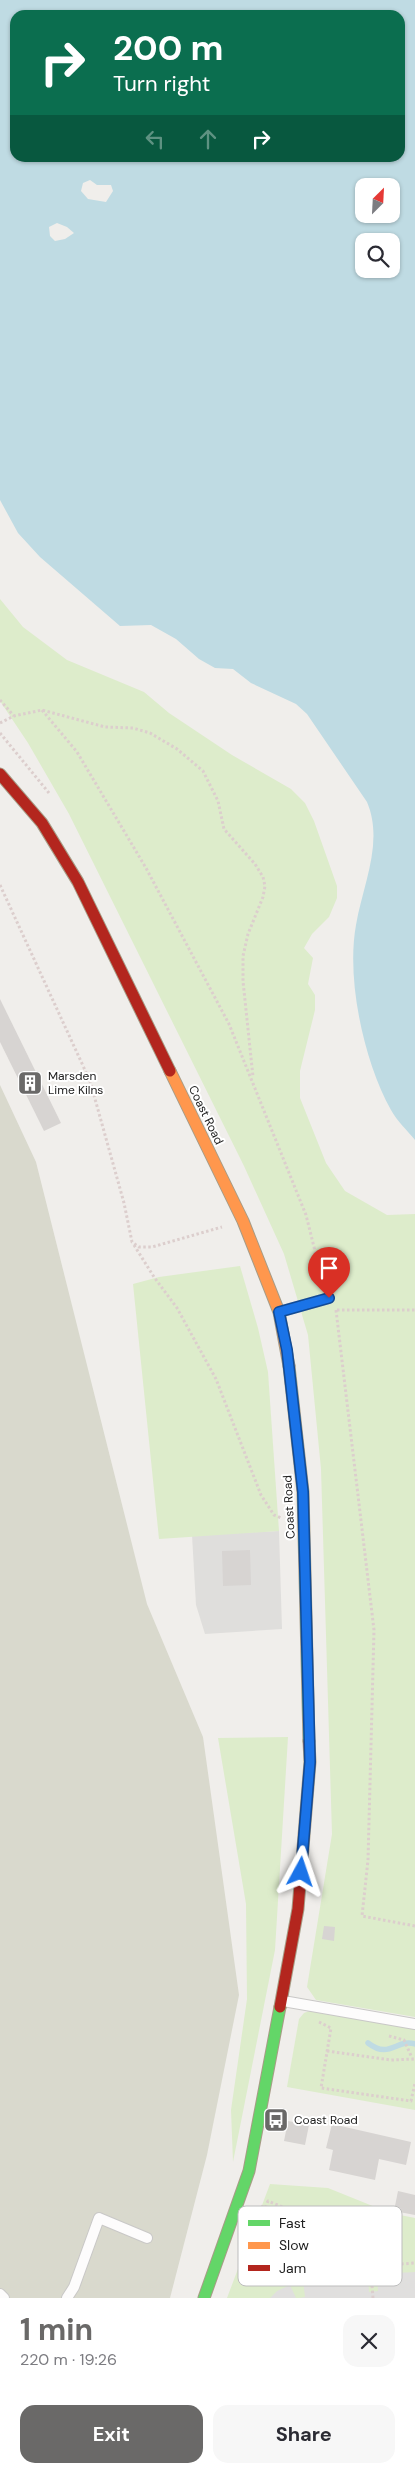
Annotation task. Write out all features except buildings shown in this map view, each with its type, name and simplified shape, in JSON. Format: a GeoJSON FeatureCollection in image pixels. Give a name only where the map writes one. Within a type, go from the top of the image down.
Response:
{"type":"FeatureCollection","features":[{"type":"Feature","properties":{"kind":"main road","name":"Coast Road"},"geometry":{"type":"LineString","coordinates":[[0,774],[42,823],[78,882],[243,1221],[279,1312],[287,1350],[303,1492],[310,1762],[298,1909],[249,2171],[204,2298]]}},
{"type":"Feature","properties":{"kind":"lane"},"geometry":{"type":"LineString","coordinates":[[279,1312],[329,1298]]}},
{"type":"Feature","properties":{"kind":"lane"},"geometry":{"type":"LineString","coordinates":[[280,2000],[415,2024]]}},
{"type":"Feature","properties":{"kind":"lane"},"geometry":{"type":"LineString","coordinates":[[66,2298],[74,2287],[99,2218],[147,2238]]}},
{"type":"Feature","properties":{"kind":"lane"},"geometry":{"type":"LineString","coordinates":[[0,2294],[4,2298]]}},
{"type":"Feature","properties":{"kind":"path"},"geometry":{"type":"LineString","coordinates":[[0,700],[14,716]]}},
{"type":"Feature","properties":{"kind":"path"},"geometry":{"type":"LineString","coordinates":[[42,710],[77,752],[146,868],[229,1024],[306,1215],[324,1288],[329,1298]]}},
{"type":"Feature","properties":{"kind":"path"},"geometry":{"type":"LineString","coordinates":[[0,723],[14,716],[42,710],[105,727],[133,728],[150,733],[188,756],[203,771],[218,801],[224,828],[255,864],[263,876],[265,886],[263,897],[248,934],[243,956],[243,981],[253,1080]]}},
{"type":"Feature","properties":{"kind":"path"},"geometry":{"type":"LineString","coordinates":[[0,885],[90,1081],[124,1203],[132,1242],[154,1277],[177,1308],[216,1379],[261,1495],[274,1515],[304,1529]]}},
{"type":"Feature","properties":{"kind":"path"},"geometry":{"type":"LineString","coordinates":[[132,1242],[139,1247],[152,1247],[243,1221]]}},
{"type":"Feature","properties":{"kind":"path"},"geometry":{"type":"LineString","coordinates":[[415,1310],[336,1310],[374,1630],[368,1860],[362,1916],[415,1926]]}},
{"type":"Feature","properties":{"kind":"path"},"geometry":{"type":"LineString","coordinates":[[305,2004],[318,2021],[331,2028],[321,2088],[412,2101],[415,2083]]}},
{"type":"Feature","properties":{"kind":"path"},"geometry":{"type":"LineString","coordinates":[[327,2051],[391,2060],[413,2058],[404,2040]]}},
{"type":"Feature","properties":{"kind":"path"},"geometry":{"type":"LineString","coordinates":[[266,2206],[268,2201],[280,2206]]}},
{"type":"Feature","properties":{"kind":"path"},"geometry":{"type":"LineString","coordinates":[[255,2203],[261,2206]]}},
{"type":"Feature","properties":{"kind":"path"},"geometry":{"type":"LineString","coordinates":[[402,2264],[415,2263]]}},
{"type":"Feature","properties":{"kind":"shaded area"},"geometry":{"type":"Polygon","coordinates":[[[0,1085],[36,1162],[147,1604],[203,1737],[239,1995],[207,2155],[170,2298],[0,2298],[0,1085]]]}},
{"type":"Feature","properties":{"kind":"shaded area"},"geometry":{"type":"Polygon","coordinates":[[[279,1531],[282,1629],[205,1634],[196,1605],[192,1535],[279,1531]]]}},
{"type":"Feature","properties":{"kind":"shaded area"},"geometry":{"type":"Polygon","coordinates":[[[415,2272],[415,2298],[299,2298],[305,2297],[304,2286],[369,2286],[369,2292],[378,2291],[378,2286],[402,2286],[402,2273],[415,2272]]]}},
{"type":"Feature","properties":{"kind":"shaded area"},"geometry":{"type":"Polygon","coordinates":[[[290,2286],[296,2298],[270,2298],[277,2291],[290,2286]]]}},
{"type":"Feature","properties":{"kind":"green space"},"geometry":{"type":"Polygon","coordinates":[[[0,599],[23,627],[67,660],[144,692],[169,713],[232,755],[291,789],[305,803],[314,821],[337,886],[337,898],[329,917],[312,934],[304,948],[313,958],[308,984],[315,995],[315,1010],[300,1071],[300,1098],[326,1163],[345,1191],[387,1215],[415,1214],[415,2017],[316,2000],[307,1987],[332,1834],[321,1469],[308,1335],[284,1254],[244,1166],[69,814],[28,743],[0,701],[0,599]]]}},
{"type":"Feature","properties":{"kind":"green space"},"geometry":{"type":"Polygon","coordinates":[[[240,1266],[258,1328],[268,1372],[279,1531],[159,1539],[133,1284],[159,1277],[240,1266]]]}},
{"type":"Feature","properties":{"kind":"green space"},"geometry":{"type":"Polygon","coordinates":[[[288,1737],[275,1950],[233,2162],[231,2110],[247,1999],[246,1904],[218,1738],[288,1737]]]}},
{"type":"Feature","properties":{"kind":"green space"},"geometry":{"type":"Polygon","coordinates":[[[312,2010],[415,2029],[415,2110],[287,2087],[299,2019],[304,2013],[312,2010]]]}},
{"type":"Feature","properties":{"kind":"green space"},"geometry":{"type":"Polygon","coordinates":[[[270,2184],[328,2188],[373,2206],[262,2206],[270,2184]]]}},
{"type":"Feature","properties":{"kind":"green space"},"geometry":{"type":"Polygon","coordinates":[[[402,2215],[415,2218],[415,2298],[227,2298],[238,2269],[238,2286],[402,2286],[402,2215]]]}},
{"type":"Feature","properties":{"kind":"water"},"geometry":{"type":"Polygon","coordinates":[[[0,0],[415,0],[415,1140],[393,1114],[381,1090],[365,1045],[356,995],[353,970],[356,925],[373,848],[372,817],[367,802],[307,714],[296,704],[251,683],[233,669],[215,668],[199,659],[176,639],[151,625],[120,626],[40,557],[18,533],[0,500],[0,0]],[[90,180],[83,183],[81,191],[88,199],[106,202],[113,191],[111,185],[97,185],[90,180]],[[57,223],[49,227],[50,236],[55,241],[65,239],[74,233],[67,227],[57,223]]]}},
{"type":"Feature","properties":{"kind":"waterway"},"geometry":{"type":"LineString","coordinates":[[368,2043],[382,2049],[409,2043],[415,2044]]}},
{"type":"Feature","properties":{"kind":"traffic: fast"},"geometry":{"type":"LineString","coordinates":[[289,1366],[303,1492],[309,1741]]}},
{"type":"Feature","properties":{"kind":"traffic: fast"},"geometry":{"type":"LineString","coordinates":[[204,2298],[249,2171],[280,2007]]}},
{"type":"Feature","properties":{"kind":"traffic: slow"},"geometry":{"type":"LineString","coordinates":[[170,1071],[243,1221],[279,1312],[289,1366]]}},
{"type":"Feature","properties":{"kind":"traffic: jam"},"geometry":{"type":"LineString","coordinates":[[0,774],[42,823],[78,882],[170,1071]]}},
{"type":"Feature","properties":{"kind":"traffic: jam"},"geometry":{"type":"LineString","coordinates":[[280,2007],[298,1909],[310,1762],[309,1741]]}},
{"type":"Feature","properties":{"kind":"place","name":"Marsden Lime Kilns"},"geometry":{"type":"Point","coordinates":[30,1083]}},
{"type":"Feature","properties":{"kind":"place","name":"Coast Road"},"geometry":{"type":"Point","coordinates":[276,2120]}},
{"type":"Feature","properties":{"kind":"route"},"geometry":{"type":"LineString","coordinates":[[301,1872],[310,1762],[303,1492],[287,1350],[279,1312],[329,1298]]}}]}
